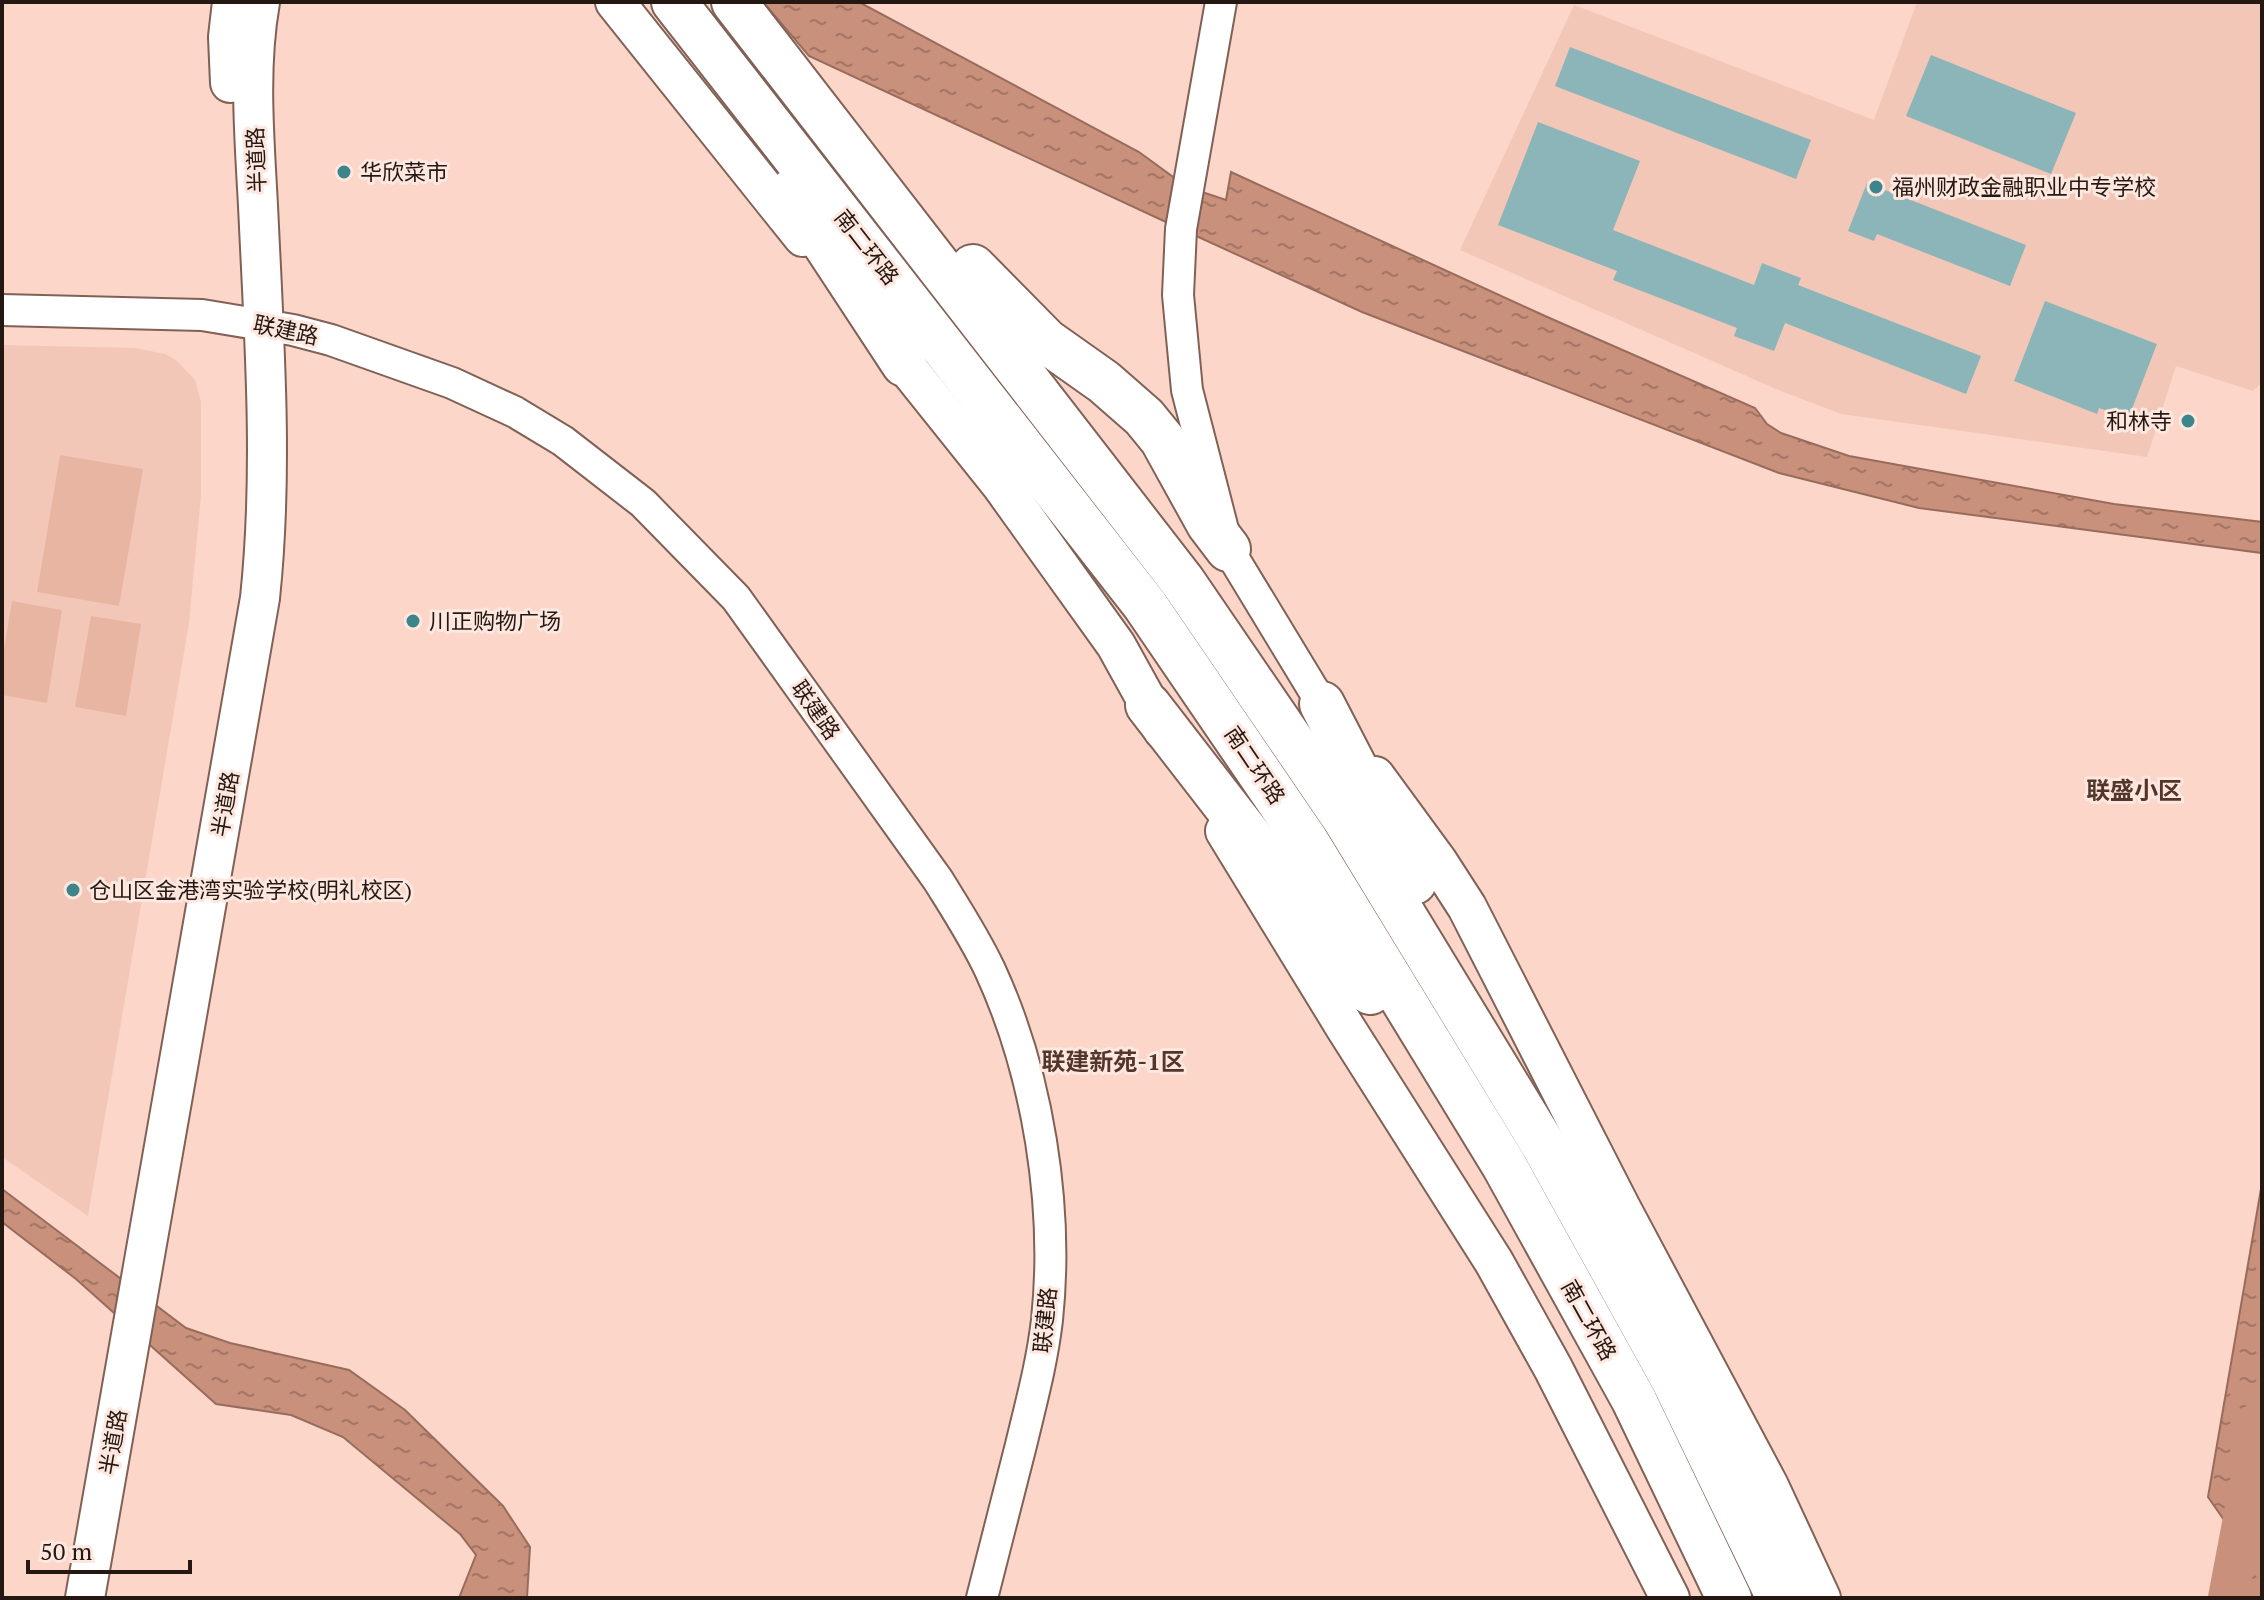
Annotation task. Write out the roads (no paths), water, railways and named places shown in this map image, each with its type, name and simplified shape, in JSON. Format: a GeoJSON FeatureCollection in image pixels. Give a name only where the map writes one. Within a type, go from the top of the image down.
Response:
{"type":"FeatureCollection","features":[{"type":"Feature","properties":{"kind":"highway","name":"南二环路"},"geometry":{"type":"LineString","coordinates":[[674,2],[1145,605],[1306,841],[1504,1165],[1634,1400],[1729,1598]]}},
{"type":"Feature","properties":{"kind":"highway"},"geometry":{"type":"LineString","coordinates":[[745,17],[890,169],[1022,320],[1104,382],[1144,417],[1162,439],[1209,524],[1228,549]]}},
{"type":"Feature","properties":{"kind":"highway","name":"南二环路"},"geometry":{"type":"LineString","coordinates":[[745,17],[1183,582],[1345,819],[1544,1146],[1673,1379],[1779,1598]]}},
{"type":"Feature","properties":{"kind":"highway"},"geometry":{"type":"LineString","coordinates":[[717,56],[780,176],[904,364]]}},
{"type":"Feature","properties":{"kind":"highway"},"geometry":{"type":"LineString","coordinates":[[1322,704],[1440,932],[1544,1146]]}},
{"type":"Feature","properties":{"kind":"highway"},"geometry":{"type":"LineString","coordinates":[[1148,705],[1504,1165]]}},
{"type":"Feature","properties":{"kind":"main road","name":"半道路"},"geometry":{"type":"LineString","coordinates":[[85,1598],[255,636],[267,514],[228,37],[232,2]]}},
{"type":"Feature","properties":{"kind":"main road","name":"半道路"},"geometry":{"type":"LineString","coordinates":[[62,1598],[234,605],[251,322],[254,78],[260,2]]}},
{"type":"Feature","properties":{"kind":"main road"},"geometry":{"type":"LineString","coordinates":[[615,2],[1002,486],[1116,645],[1148,705],[1345,1027],[1494,1262],[1559,1380],[1670,1598]]}},
{"type":"Feature","properties":{"kind":"main road"},"geometry":{"type":"LineString","coordinates":[[1322,704],[1438,862],[1467,907],[1621,1208],[1769,1486],[1821,1598]]}},
{"type":"Feature","properties":{"kind":"street"},"geometry":{"type":"LineString","coordinates":[[1221,2],[1181,229],[1178,295],[1187,390],[1228,549],[1322,704]]}},
{"type":"Feature","properties":{"kind":"street","name":"联建路"},"geometry":{"type":"LineString","coordinates":[[2,310],[172,313],[251,322],[331,340],[452,383],[493,401],[563,441],[643,503],[717,577],[755,623],[938,880],[979,947],[1011,1024],[1033,1104],[1045,1168],[1050,1262],[1047,1321],[1038,1379],[982,1598]]}},
{"type":"Feature","properties":{"kind":"water"},"geometry":{"type":"Polygon","coordinates":[[[763,2],[859,2],[1139,152],[1187,187],[1226,200],[1231,172],[1755,408],[1767,424],[1781,433],[1849,456],[2114,504],[2262,522],[2262,553],[1919,508],[1779,473],[1362,312],[1181,229],[809,56],[763,2]]]}},
{"type":"Feature","properties":{"kind":"water"},"geometry":{"type":"Polygon","coordinates":[[[2262,1183],[2262,1598],[2211,1598],[2245,1587],[2250,1557],[2208,1497],[2262,1183]]]}},
{"type":"Feature","properties":{"kind":"water"},"geometry":{"type":"Polygon","coordinates":[[[2,1189],[186,1328],[230,1343],[349,1370],[405,1410],[503,1506],[530,1547],[527,1598],[459,1598],[476,1555],[460,1534],[343,1437],[291,1415],[216,1404],[76,1279],[2,1222],[2,1189]]]}},
{"type":"Feature","properties":{"kind":"waterway"},"geometry":{"type":"LineString","coordinates":[[2228,1598],[2262,1418]]}},
{"type":"Feature","properties":{"kind":"place","name":"华欣菜市"},"geometry":{"type":"Point","coordinates":[344,172]}},
{"type":"Feature","properties":{"kind":"place","name":"福州财政金融职业中专学校"},"geometry":{"type":"Point","coordinates":[1876,187]}},
{"type":"Feature","properties":{"kind":"place","name":"和林寺"},"geometry":{"type":"Point","coordinates":[2188,421]}},
{"type":"Feature","properties":{"kind":"place","name":"川正购物广场"},"geometry":{"type":"Point","coordinates":[413,621]}},
{"type":"Feature","properties":{"kind":"place","name":"仓山区金港湾实验学校(明礼校区)"},"geometry":{"type":"Point","coordinates":[73,890]}},
{"type":"Feature","properties":{"kind":"district","name":"联盛小区"},"geometry":{"type":"Point","coordinates":[2134,791]}},
{"type":"Feature","properties":{"kind":"district","name":"联建新苑-1区"},"geometry":{"type":"Point","coordinates":[1113,1062]}}]}
